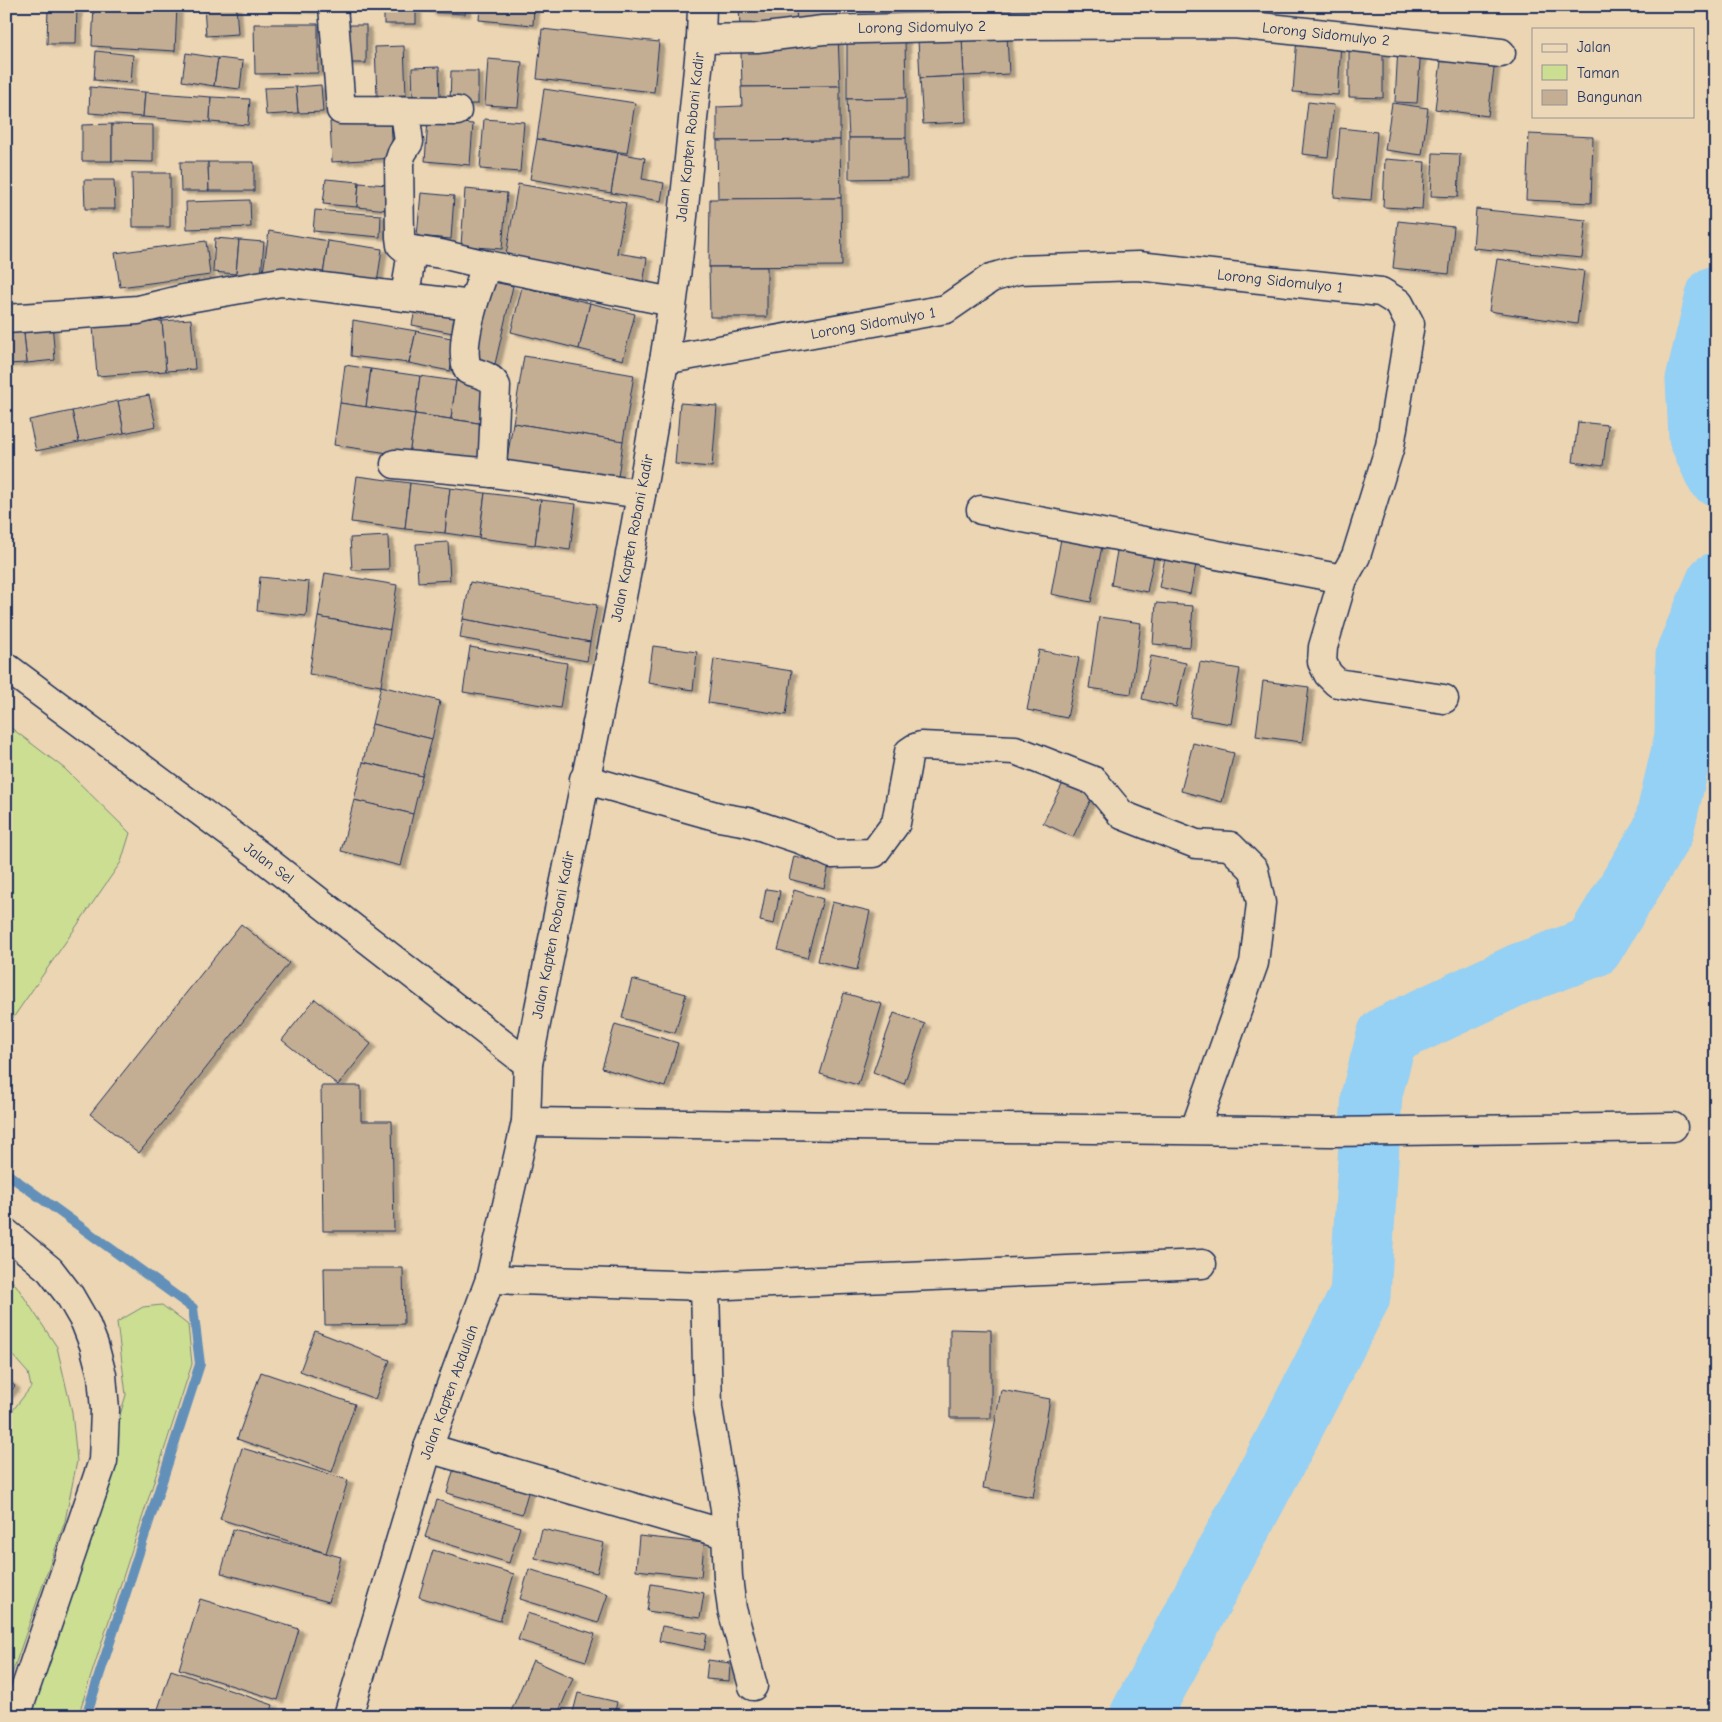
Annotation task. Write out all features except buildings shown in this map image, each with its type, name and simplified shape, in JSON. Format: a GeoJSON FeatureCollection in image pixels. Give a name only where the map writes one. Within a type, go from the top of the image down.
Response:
{"type":"FeatureCollection","features":[{"type":"Feature","properties":{"kind":"street"},"geometry":{"type":"LineString","coordinates":[[333,6],[341,110],[458,111]]}},
{"type":"Feature","properties":{"kind":"street","name":"Jalan Kapten Robani Kadir"},"geometry":{"type":"LineString","coordinates":[[528,1064],[641,494],[664,360],[701,39],[702,6]]}},
{"type":"Feature","properties":{"kind":"street","name":"Lorong Sidomulyo 2"},"geometry":{"type":"LineString","coordinates":[[701,39],[757,38],[823,30],[1022,25],[1234,24],[1501,54]]}},
{"type":"Feature","properties":{"kind":"street"},"geometry":{"type":"LineString","coordinates":[[405,111],[409,142],[399,162],[400,237],[401,245],[406,249],[441,254],[672,302]]}},
{"type":"Feature","properties":{"kind":"street"},"geometry":{"type":"LineString","coordinates":[[405,297],[412,250]]}},
{"type":"Feature","properties":{"kind":"street"},"geometry":{"type":"LineString","coordinates":[[487,265],[472,305],[464,362],[468,370],[494,381],[496,386],[492,473]]}},
{"type":"Feature","properties":{"kind":"street","name":"Lorong Sidomulyo 1"},"geometry":{"type":"LineString","coordinates":[[664,360],[946,310],[991,278],[1018,270],[1138,266],[1381,292],[1399,303],[1410,324],[1390,446],[1356,556],[1343,579],[1322,647],[1322,662],[1328,674],[1337,682],[1444,699]]}},
{"type":"Feature","properties":{"kind":"street"},"geometry":{"type":"LineString","coordinates":[[6,318],[138,310],[183,299],[281,282],[472,305]]}},
{"type":"Feature","properties":{"kind":"street"},"geometry":{"type":"LineString","coordinates":[[395,464],[492,473],[641,494]]}},
{"type":"Feature","properties":{"kind":"street"},"geometry":{"type":"LineString","coordinates":[[981,510],[1343,579]]}},
{"type":"Feature","properties":{"kind":"street","name":"Jalan Sel"},"geometry":{"type":"LineString","coordinates":[[6,667],[264,858],[528,1064]]}},
{"type":"Feature","properties":{"kind":"street"},"geometry":{"type":"LineString","coordinates":[[584,780],[719,817],[748,822],[802,840],[832,854],[874,853],[896,823],[909,752],[921,746],[1015,750],[1094,781],[1122,815],[1196,844],[1230,846],[1254,870],[1261,903],[1254,963],[1195,1130]]}},
{"type":"Feature","properties":{"kind":"street","name":"Jalan Kapten Abdullah"},"geometry":{"type":"LineString","coordinates":[[348,1716],[428,1448],[490,1279],[526,1122],[528,1064]]}},
{"type":"Feature","properties":{"kind":"street"},"geometry":{"type":"LineString","coordinates":[[526,1122],[1331,1132],[1673,1127]]}},
{"type":"Feature","properties":{"kind":"street"},"geometry":{"type":"LineString","coordinates":[[6,1233],[50,1270],[70,1296],[85,1322],[94,1345],[102,1375],[105,1410],[103,1461],[16,1716]]}},
{"type":"Feature","properties":{"kind":"street"},"geometry":{"type":"LineString","coordinates":[[490,1279],[705,1286],[1202,1264]]}},
{"type":"Feature","properties":{"kind":"street"},"geometry":{"type":"LineString","coordinates":[[705,1286],[708,1408],[725,1509],[728,1578],[732,1609],[753,1686]]}},
{"type":"Feature","properties":{"kind":"street"},"geometry":{"type":"LineString","coordinates":[[428,1448],[725,1534]]}},
{"type":"Feature","properties":{"kind":"green space"},"geometry":{"type":"Polygon","coordinates":[[[6,724],[65,769],[130,833],[121,862],[6,1028],[6,724]]]}},
{"type":"Feature","properties":{"kind":"green space"},"geometry":{"type":"Polygon","coordinates":[[[6,1276],[16,1285],[57,1347],[72,1412],[77,1461],[65,1521],[6,1691],[6,1419],[31,1387],[28,1373],[6,1348],[6,1276]]]}},
{"type":"Feature","properties":{"kind":"green space"},"geometry":{"type":"Polygon","coordinates":[[[162,1305],[188,1325],[192,1364],[78,1716],[29,1716],[126,1395],[117,1322],[143,1307],[162,1305]]]}},
{"type":"Feature","properties":{"kind":"waterway"},"geometry":{"type":"LineString","coordinates":[[1716,296],[1696,380],[1699,437],[1716,475]]}},
{"type":"Feature","properties":{"kind":"waterway"},"geometry":{"type":"LineString","coordinates":[[1140,1716],[1360,1296],[1372,1093],[1387,1036],[1519,974],[1593,947],[1663,831],[1685,737],[1686,654],[1716,583]]}},
{"type":"Feature","properties":{"kind":"waterway"},"geometry":{"type":"LineString","coordinates":[[6,1173],[193,1308],[200,1364],[86,1716]]}}]}
